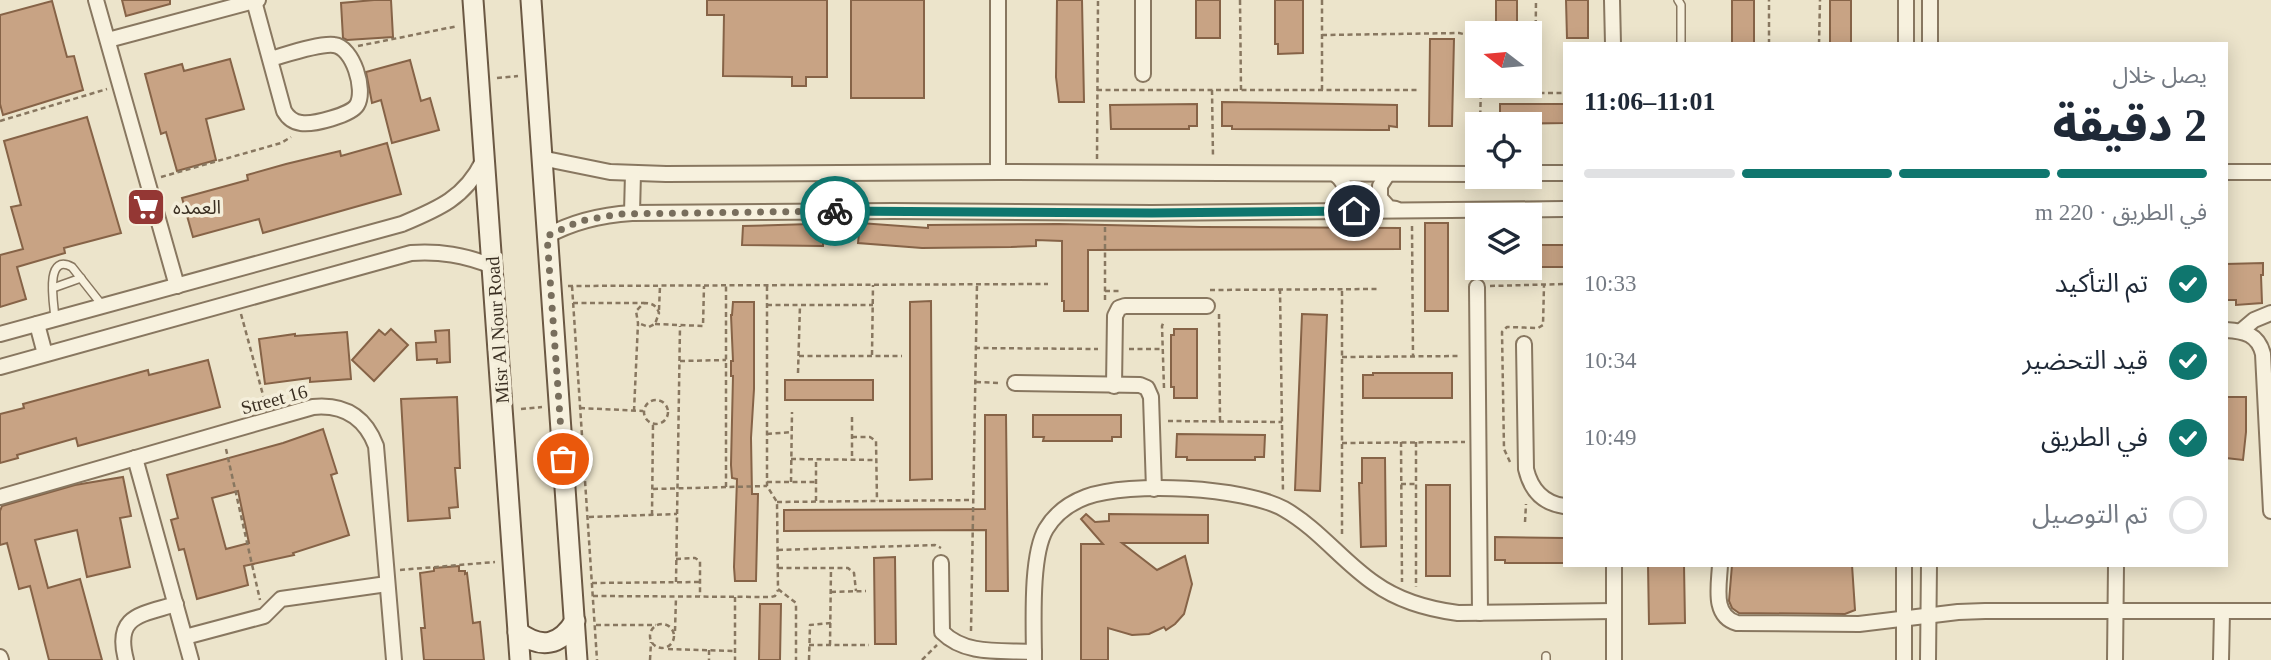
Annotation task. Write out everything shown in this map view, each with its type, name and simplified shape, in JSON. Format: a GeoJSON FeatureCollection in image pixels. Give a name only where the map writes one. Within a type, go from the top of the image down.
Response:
{"type":"FeatureCollection","features":[{"type":"Feature","properties":{"kind":"street"},"geometry":{"type":"LineString","coordinates":[[96,0],[177,286]]}},
{"type":"Feature","properties":{"kind":"street","name":"Misr Al Nour Road"},"geometry":{"type":"LineString","coordinates":[[472,0],[520,660]]}},
{"type":"Feature","properties":{"kind":"street"},"geometry":{"type":"LineString","coordinates":[[531,0],[577,660]]}},
{"type":"Feature","properties":{"kind":"street"},"geometry":{"type":"LineString","coordinates":[[998,0],[998,172]]}},
{"type":"Feature","properties":{"kind":"street"},"geometry":{"type":"LineString","coordinates":[[1143,0],[1143,74]]}},
{"type":"Feature","properties":{"kind":"street"},"geometry":{"type":"LineString","coordinates":[[1612,0],[1612,42]]}},
{"type":"Feature","properties":{"kind":"street"},"geometry":{"type":"LineString","coordinates":[[1906,0],[1906,42]]}},
{"type":"Feature","properties":{"kind":"street"},"geometry":{"type":"LineString","coordinates":[[1930,0],[1930,42]]}},
{"type":"Feature","properties":{"kind":"street"},"geometry":{"type":"LineString","coordinates":[[108,40],[256,1],[270,59],[284,111],[288,117],[299,123],[309,123],[346,114],[357,106],[360,92],[353,61],[345,49],[331,45],[270,59]]}},
{"type":"Feature","properties":{"kind":"street"},"geometry":{"type":"LineString","coordinates":[[541,158],[594,169],[632,173],[1465,174]]}},
{"type":"Feature","properties":{"kind":"street"},"geometry":{"type":"LineString","coordinates":[[0,334],[387,229],[416,218],[457,196],[477,173],[484,159]]}},
{"type":"Feature","properties":{"kind":"street"},"geometry":{"type":"LineString","coordinates":[[2228,172],[2271,172]]}},
{"type":"Feature","properties":{"kind":"street"},"geometry":{"type":"LineString","coordinates":[[632,173],[632,213]]}},
{"type":"Feature","properties":{"kind":"street"},"geometry":{"type":"LineString","coordinates":[[1542,173],[1563,173]]}},
{"type":"Feature","properties":{"kind":"street"},"geometry":{"type":"LineString","coordinates":[[1334,211],[1345,197],[1344,184],[1335,174]]}},
{"type":"Feature","properties":{"kind":"street"},"geometry":{"type":"LineString","coordinates":[[1387,175],[1380,186],[1380,198],[1390,208],[1563,209]]}},
{"type":"Feature","properties":{"kind":"street"},"geometry":{"type":"LineString","coordinates":[[547,236],[580,221],[632,213],[1105,213],[1396,209]]}},
{"type":"Feature","properties":{"kind":"street"},"geometry":{"type":"LineString","coordinates":[[0,367],[411,254],[446,253],[465,256],[492,266]]}},
{"type":"Feature","properties":{"kind":"street"},"geometry":{"type":"LineString","coordinates":[[1476,286],[1480,613]]}},
{"type":"Feature","properties":{"kind":"street"},"geometry":{"type":"LineString","coordinates":[[1114,386],[1115,316],[1119,308],[1215,303]]}},
{"type":"Feature","properties":{"kind":"street"},"geometry":{"type":"LineString","coordinates":[[2241,331],[2254,320],[2271,313]]}},
{"type":"Feature","properties":{"kind":"street"},"geometry":{"type":"LineString","coordinates":[[37,324],[45,354]]}},
{"type":"Feature","properties":{"kind":"street"},"geometry":{"type":"LineString","coordinates":[[2228,330],[2241,331],[2261,345],[2271,512]]}},
{"type":"Feature","properties":{"kind":"street"},"geometry":{"type":"LineString","coordinates":[[1524,344],[1528,481],[1534,491],[1544,499],[1563,506]]}},
{"type":"Feature","properties":{"kind":"street"},"geometry":{"type":"LineString","coordinates":[[1015,383],[1144,386],[1151,394],[1154,489]]}},
{"type":"Feature","properties":{"kind":"street","name":"Street 16"},"geometry":{"type":"LineString","coordinates":[[0,497],[313,407],[327,405],[341,408],[353,413],[363,422],[376,446],[394,660]]}},
{"type":"Feature","properties":{"kind":"street"},"geometry":{"type":"LineString","coordinates":[[135,458],[191,660]]}},
{"type":"Feature","properties":{"kind":"street"},"geometry":{"type":"LineString","coordinates":[[941,563],[942,632],[957,645],[970,649],[1034,656],[1036,564],[1039,546],[1046,529],[1065,509],[1089,496],[1154,489],[1198,490],[1265,500],[1283,509],[1308,525],[1373,582],[1416,605],[1458,613],[1614,611]]}},
{"type":"Feature","properties":{"kind":"street"},"geometry":{"type":"LineString","coordinates":[[1614,567],[1614,660]]}},
{"type":"Feature","properties":{"kind":"street"},"geometry":{"type":"LineString","coordinates":[[1720,567],[1720,608],[1726,618],[1737,623],[1859,624],[1985,611],[2271,611]]}},
{"type":"Feature","properties":{"kind":"street"},"geometry":{"type":"LineString","coordinates":[[1904,567],[1904,660]]}},
{"type":"Feature","properties":{"kind":"street"},"geometry":{"type":"LineString","coordinates":[[1928,660],[1929,567]]}},
{"type":"Feature","properties":{"kind":"street"},"geometry":{"type":"LineString","coordinates":[[2115,660],[2116,567]]}},
{"type":"Feature","properties":{"kind":"street"},"geometry":{"type":"LineString","coordinates":[[185,637],[264,617],[281,599],[387,577]]}},
{"type":"Feature","properties":{"kind":"street"},"geometry":{"type":"LineString","coordinates":[[126,660],[122,638],[127,625],[138,617],[176,604]]}},
{"type":"Feature","properties":{"kind":"street"},"geometry":{"type":"LineString","coordinates":[[2221,660],[2222,612]]}},
{"type":"Feature","properties":{"kind":"street"},"geometry":{"type":"LineString","coordinates":[[518,632],[529,640],[543,643],[556,641],[568,633],[575,621]]}},
{"type":"Feature","properties":{"kind":"lane"},"geometry":{"type":"LineString","coordinates":[[1678,0],[1681,5],[1681,42]]}},
{"type":"Feature","properties":{"kind":"lane"},"geometry":{"type":"LineString","coordinates":[[55,319],[54,271],[60,265],[68,265],[102,305]]}},
{"type":"Feature","properties":{"kind":"lane"},"geometry":{"type":"LineString","coordinates":[[53,288],[81,278]]}},
{"type":"Feature","properties":{"kind":"path"},"geometry":{"type":"LineString","coordinates":[[1097,173],[1098,0]]}},
{"type":"Feature","properties":{"kind":"path"},"geometry":{"type":"LineString","coordinates":[[1240,0],[1241,90]]}},
{"type":"Feature","properties":{"kind":"path"},"geometry":{"type":"LineString","coordinates":[[1322,0],[1322,90]]}},
{"type":"Feature","properties":{"kind":"path"},"geometry":{"type":"LineString","coordinates":[[1536,0],[1536,21]]}},
{"type":"Feature","properties":{"kind":"path"},"geometry":{"type":"LineString","coordinates":[[1769,0],[1769,42]]}},
{"type":"Feature","properties":{"kind":"path"},"geometry":{"type":"LineString","coordinates":[[1819,42],[1820,0]]}},
{"type":"Feature","properties":{"kind":"path"},"geometry":{"type":"LineString","coordinates":[[345,49],[474,23]]}},
{"type":"Feature","properties":{"kind":"path"},"geometry":{"type":"LineString","coordinates":[[1322,35],[1465,34]]}},
{"type":"Feature","properties":{"kind":"path"},"geometry":{"type":"LineString","coordinates":[[478,80],[536,74]]}},
{"type":"Feature","properties":{"kind":"path"},"geometry":{"type":"LineString","coordinates":[[0,121],[120,85]]}},
{"type":"Feature","properties":{"kind":"path"},"geometry":{"type":"LineString","coordinates":[[1097,90],[1420,90]]}},
{"type":"Feature","properties":{"kind":"path"},"geometry":{"type":"LineString","coordinates":[[1212,90],[1213,173]]}},
{"type":"Feature","properties":{"kind":"path"},"geometry":{"type":"LineString","coordinates":[[1542,93],[1563,93]]}},
{"type":"Feature","properties":{"kind":"path"},"geometry":{"type":"LineString","coordinates":[[147,181],[281,142],[293,135],[299,123]]}},
{"type":"Feature","properties":{"kind":"path"},"geometry":{"type":"LineString","coordinates":[[1411,210],[1413,356]]}},
{"type":"Feature","properties":{"kind":"path"},"geometry":{"type":"LineString","coordinates":[[1105,213],[1105,302]]}},
{"type":"Feature","properties":{"kind":"path"},"geometry":{"type":"LineString","coordinates":[[970,649],[977,284]]}},
{"type":"Feature","properties":{"kind":"path"},"geometry":{"type":"LineString","coordinates":[[551,286],[1048,284]]}},
{"type":"Feature","properties":{"kind":"path"},"geometry":{"type":"LineString","coordinates":[[1476,286],[1563,284]]}},
{"type":"Feature","properties":{"kind":"path"},"geometry":{"type":"LineString","coordinates":[[638,323],[649,327],[655,324],[703,326],[704,285]]}},
{"type":"Feature","properties":{"kind":"path"},"geometry":{"type":"LineString","coordinates":[[726,285],[726,487]]}},
{"type":"Feature","properties":{"kind":"path"},"geometry":{"type":"LineString","coordinates":[[593,596],[775,596],[778,589],[777,502],[767,484],[767,285]]}},
{"type":"Feature","properties":{"kind":"path"},"geometry":{"type":"LineString","coordinates":[[872,356],[873,285]]}},
{"type":"Feature","properties":{"kind":"path"},"geometry":{"type":"LineString","coordinates":[[572,286],[597,660]]}},
{"type":"Feature","properties":{"kind":"path"},"geometry":{"type":"LineString","coordinates":[[655,324],[659,313],[660,286]]}},
{"type":"Feature","properties":{"kind":"path"},"geometry":{"type":"LineString","coordinates":[[1280,289],[1283,509]]}},
{"type":"Feature","properties":{"kind":"path"},"geometry":{"type":"LineString","coordinates":[[1342,289],[1342,555]]}},
{"type":"Feature","properties":{"kind":"path"},"geometry":{"type":"LineString","coordinates":[[1206,290],[1377,289]]}},
{"type":"Feature","properties":{"kind":"path"},"geometry":{"type":"LineString","coordinates":[[1219,290],[1215,303],[1220,422]]}},
{"type":"Feature","properties":{"kind":"path"},"geometry":{"type":"LineString","coordinates":[[1105,291],[1130,291]]}},
{"type":"Feature","properties":{"kind":"path"},"geometry":{"type":"LineString","coordinates":[[237,300],[270,419]]}},
{"type":"Feature","properties":{"kind":"path"},"geometry":{"type":"LineString","coordinates":[[573,303],[651,303],[659,313]]}},
{"type":"Feature","properties":{"kind":"path"},"geometry":{"type":"LineString","coordinates":[[634,411],[638,323],[636,312],[644,303]]}},
{"type":"Feature","properties":{"kind":"path"},"geometry":{"type":"LineString","coordinates":[[767,305],[873,305]]}},
{"type":"Feature","properties":{"kind":"path"},"geometry":{"type":"LineString","coordinates":[[798,373],[800,305]]}},
{"type":"Feature","properties":{"kind":"path"},"geometry":{"type":"LineString","coordinates":[[1164,397],[1162,326],[1166,318]]}},
{"type":"Feature","properties":{"kind":"path"},"geometry":{"type":"LineString","coordinates":[[676,582],[680,326]]}},
{"type":"Feature","properties":{"kind":"path"},"geometry":{"type":"LineString","coordinates":[[975,348],[1163,349]]}},
{"type":"Feature","properties":{"kind":"path"},"geometry":{"type":"LineString","coordinates":[[799,356],[902,356]]}},
{"type":"Feature","properties":{"kind":"path"},"geometry":{"type":"LineString","coordinates":[[1342,357],[1477,356]]}},
{"type":"Feature","properties":{"kind":"path"},"geometry":{"type":"LineString","coordinates":[[680,361],[726,360]]}},
{"type":"Feature","properties":{"kind":"path"},"geometry":{"type":"LineString","coordinates":[[975,382],[1015,383]]}},
{"type":"Feature","properties":{"kind":"path"},"geometry":{"type":"LineString","coordinates":[[657,400],[663,402],[668,414],[665,420],[653,424],[644,417],[643,411],[651,401],[657,400]]}},
{"type":"Feature","properties":{"kind":"path"},"geometry":{"type":"LineString","coordinates":[[503,411],[559,405]]}},
{"type":"Feature","properties":{"kind":"path"},"geometry":{"type":"LineString","coordinates":[[580,408],[643,411]]}},
{"type":"Feature","properties":{"kind":"path"},"geometry":{"type":"LineString","coordinates":[[791,482],[792,412]]}},
{"type":"Feature","properties":{"kind":"path"},"geometry":{"type":"LineString","coordinates":[[668,414],[679,414]]}},
{"type":"Feature","properties":{"kind":"path"},"geometry":{"type":"LineString","coordinates":[[852,417],[852,460]]}},
{"type":"Feature","properties":{"kind":"path"},"geometry":{"type":"LineString","coordinates":[[1165,421],[1282,422]]}},
{"type":"Feature","properties":{"kind":"path"},"geometry":{"type":"LineString","coordinates":[[652,514],[653,424]]}},
{"type":"Feature","properties":{"kind":"path"},"geometry":{"type":"LineString","coordinates":[[767,434],[792,432]]}},
{"type":"Feature","properties":{"kind":"path"},"geometry":{"type":"LineString","coordinates":[[222,433],[264,617]]}},
{"type":"Feature","properties":{"kind":"path"},"geometry":{"type":"LineString","coordinates":[[852,438],[874,439],[877,501]]}},
{"type":"Feature","properties":{"kind":"path"},"geometry":{"type":"LineString","coordinates":[[1401,442],[1402,599]]}},
{"type":"Feature","properties":{"kind":"path"},"geometry":{"type":"LineString","coordinates":[[1416,442],[1416,605]]}},
{"type":"Feature","properties":{"kind":"path"},"geometry":{"type":"LineString","coordinates":[[1342,443],[1478,442]]}},
{"type":"Feature","properties":{"kind":"path"},"geometry":{"type":"LineString","coordinates":[[791,459],[876,460]]}},
{"type":"Feature","properties":{"kind":"path"},"geometry":{"type":"LineString","coordinates":[[816,459],[816,501]]}},
{"type":"Feature","properties":{"kind":"path"},"geometry":{"type":"LineString","coordinates":[[653,489],[816,482]]}},
{"type":"Feature","properties":{"kind":"path"},"geometry":{"type":"LineString","coordinates":[[1401,484],[1416,484]]}},
{"type":"Feature","properties":{"kind":"path"},"geometry":{"type":"LineString","coordinates":[[777,502],[973,500]]}},
{"type":"Feature","properties":{"kind":"path"},"geometry":{"type":"LineString","coordinates":[[1525,522],[1526,501]]}},
{"type":"Feature","properties":{"kind":"path"},"geometry":{"type":"LineString","coordinates":[[588,517],[677,514]]}},
{"type":"Feature","properties":{"kind":"path"},"geometry":{"type":"LineString","coordinates":[[778,550],[935,545],[941,548],[941,563]]}},
{"type":"Feature","properties":{"kind":"path"},"geometry":{"type":"LineString","coordinates":[[676,559],[698,559],[700,597]]}},
{"type":"Feature","properties":{"kind":"path"},"geometry":{"type":"LineString","coordinates":[[387,577],[513,560]]}},
{"type":"Feature","properties":{"kind":"path"},"geometry":{"type":"LineString","coordinates":[[830,645],[831,567]]}},
{"type":"Feature","properties":{"kind":"path"},"geometry":{"type":"LineString","coordinates":[[778,568],[851,569],[856,591]]}},
{"type":"Feature","properties":{"kind":"path"},"geometry":{"type":"LineString","coordinates":[[592,583],[700,582]]}},
{"type":"Feature","properties":{"kind":"path"},"geometry":{"type":"LineString","coordinates":[[778,589],[796,603],[796,660]]}},
{"type":"Feature","properties":{"kind":"path"},"geometry":{"type":"LineString","coordinates":[[831,592],[866,591]]}},
{"type":"Feature","properties":{"kind":"path"},"geometry":{"type":"LineString","coordinates":[[665,649],[674,640],[676,597]]}},
{"type":"Feature","properties":{"kind":"path"},"geometry":{"type":"LineString","coordinates":[[734,597],[735,660]]}},
{"type":"Feature","properties":{"kind":"path"},"geometry":{"type":"LineString","coordinates":[[809,660],[811,624],[831,623]]}},
{"type":"Feature","properties":{"kind":"path"},"geometry":{"type":"LineString","coordinates":[[595,625],[666,624],[674,634]]}},
{"type":"Feature","properties":{"kind":"path"},"geometry":{"type":"LineString","coordinates":[[650,660],[650,639],[654,628],[659,625]]}},
{"type":"Feature","properties":{"kind":"path"},"geometry":{"type":"LineString","coordinates":[[922,660],[930,654],[942,632]]}},
{"type":"Feature","properties":{"kind":"path"},"geometry":{"type":"LineString","coordinates":[[650,639],[659,648],[665,649],[735,651]]}},
{"type":"Feature","properties":{"kind":"path"},"geometry":{"type":"LineString","coordinates":[[809,645],[869,645]]}},
{"type":"Feature","properties":{"kind":"path"},"geometry":{"type":"LineString","coordinates":[[709,650],[709,660]]}},
{"type":"Feature","properties":{"kind":"building"},"geometry":{"type":"Polygon","coordinates":[[[122,0],[170,0],[170,4],[126,16],[122,0]]]}},
{"type":"Feature","properties":{"kind":"building"},"geometry":{"type":"Polygon","coordinates":[[[391,0],[393,37],[343,38],[341,3],[391,0]]]}},
{"type":"Feature","properties":{"kind":"building"},"geometry":{"type":"Polygon","coordinates":[[[707,0],[827,0],[827,77],[806,77],[806,86],[792,86],[792,77],[723,76],[724,15],[707,15],[707,0]]]}},
{"type":"Feature","properties":{"kind":"building"},"geometry":{"type":"Polygon","coordinates":[[[851,0],[924,0],[924,98],[851,98],[851,0]]]}},
{"type":"Feature","properties":{"kind":"building"},"geometry":{"type":"Polygon","coordinates":[[[1057,0],[1082,0],[1084,102],[1059,102],[1056,77],[1057,0]]]}},
{"type":"Feature","properties":{"kind":"building"},"geometry":{"type":"Polygon","coordinates":[[[1196,0],[1220,0],[1220,38],[1196,38],[1196,0]]]}},
{"type":"Feature","properties":{"kind":"building"},"geometry":{"type":"Polygon","coordinates":[[[1275,0],[1303,0],[1303,53],[1278,54],[1278,44],[1275,44],[1275,0]]]}},
{"type":"Feature","properties":{"kind":"building"},"geometry":{"type":"Polygon","coordinates":[[[1496,0],[1517,0],[1517,21],[1496,21],[1496,0]]]}},
{"type":"Feature","properties":{"kind":"building"},"geometry":{"type":"Polygon","coordinates":[[[1566,0],[1588,0],[1588,38],[1567,38],[1566,0]]]}},
{"type":"Feature","properties":{"kind":"building"},"geometry":{"type":"Polygon","coordinates":[[[1732,0],[1754,0],[1754,42],[1732,42],[1732,0]]]}},
{"type":"Feature","properties":{"kind":"building"},"geometry":{"type":"Polygon","coordinates":[[[1830,0],[1851,0],[1851,42],[1830,42],[1830,0]]]}},
{"type":"Feature","properties":{"kind":"building"},"geometry":{"type":"Polygon","coordinates":[[[52,1],[67,57],[74,56],[83,90],[3,115],[0,104],[0,15],[52,1]]]}},
{"type":"Feature","properties":{"kind":"building"},"geometry":{"type":"Polygon","coordinates":[[[1430,39],[1454,39],[1452,126],[1429,126],[1430,39]]]}},
{"type":"Feature","properties":{"kind":"building"},"geometry":{"type":"Polygon","coordinates":[[[230,59],[244,109],[206,119],[216,160],[177,171],[166,132],[161,134],[145,74],[182,64],[184,71],[230,59]]]}},
{"type":"Feature","properties":{"kind":"building"},"geometry":{"type":"Polygon","coordinates":[[[410,60],[421,101],[430,98],[439,130],[392,143],[381,100],[372,103],[366,72],[410,60]]]}},
{"type":"Feature","properties":{"kind":"building"},"geometry":{"type":"Polygon","coordinates":[[[1222,102],[1397,105],[1397,127],[1389,126],[1389,130],[1232,129],[1232,126],[1222,126],[1222,102]]]}},
{"type":"Feature","properties":{"kind":"building"},"geometry":{"type":"Polygon","coordinates":[[[1197,104],[1197,126],[1189,126],[1189,129],[1111,129],[1110,105],[1197,104]]]}},
{"type":"Feature","properties":{"kind":"building"},"geometry":{"type":"Polygon","coordinates":[[[1500,104],[1563,104],[1563,123],[1542,123],[1542,112],[1500,112],[1500,104]]]}},
{"type":"Feature","properties":{"kind":"building"},"geometry":{"type":"Polygon","coordinates":[[[87,117],[121,233],[64,248],[65,253],[17,267],[26,299],[0,307],[0,255],[23,249],[11,207],[21,205],[4,141],[87,117]]]}},
{"type":"Feature","properties":{"kind":"building"},"geometry":{"type":"Polygon","coordinates":[[[387,143],[401,194],[263,233],[259,219],[193,237],[182,198],[248,180],[247,175],[286,164],[340,151],[341,156],[387,143]]]}},
{"type":"Feature","properties":{"kind":"building"},"geometry":{"type":"Polygon","coordinates":[[[860,223],[928,228],[928,225],[1058,224],[1400,228],[1400,249],[1088,250],[1088,311],[1064,311],[1062,241],[1036,240],[1036,246],[922,248],[858,243],[860,223]]]}},
{"type":"Feature","properties":{"kind":"building"},"geometry":{"type":"Polygon","coordinates":[[[1425,223],[1448,223],[1448,311],[1425,311],[1425,223]]]}},
{"type":"Feature","properties":{"kind":"building"},"geometry":{"type":"Polygon","coordinates":[[[831,225],[830,244],[742,245],[743,226],[831,225]]]}},
{"type":"Feature","properties":{"kind":"building"},"geometry":{"type":"Polygon","coordinates":[[[1542,245],[1563,245],[1563,267],[1542,267],[1542,245]]]}},
{"type":"Feature","properties":{"kind":"building"},"geometry":{"type":"Polygon","coordinates":[[[2263,263],[2262,303],[2236,305],[2236,300],[2228,300],[2228,264],[2263,263]]]}},
{"type":"Feature","properties":{"kind":"building"},"geometry":{"type":"Polygon","coordinates":[[[931,301],[932,479],[910,480],[910,302],[931,301]]]}},
{"type":"Feature","properties":{"kind":"building"},"geometry":{"type":"Polygon","coordinates":[[[733,302],[754,302],[751,438],[752,494],[758,494],[756,581],[735,581],[737,479],[732,478],[731,465],[733,302]]]}},
{"type":"Feature","properties":{"kind":"building"},"geometry":{"type":"Polygon","coordinates":[[[1302,314],[1327,315],[1320,491],[1295,490],[1302,314]]]}},
{"type":"Feature","properties":{"kind":"building"},"geometry":{"type":"Polygon","coordinates":[[[391,329],[408,345],[374,381],[352,360],[379,330],[385,335],[391,329]]]}},
{"type":"Feature","properties":{"kind":"building"},"geometry":{"type":"Polygon","coordinates":[[[1174,329],[1197,329],[1197,398],[1174,398],[1174,387],[1171,387],[1171,335],[1174,335],[1174,329]]]}},
{"type":"Feature","properties":{"kind":"building"},"geometry":{"type":"Polygon","coordinates":[[[449,330],[450,362],[437,363],[437,359],[417,360],[416,343],[436,342],[435,331],[449,330]]]}},
{"type":"Feature","properties":{"kind":"building"},"geometry":{"type":"Polygon","coordinates":[[[347,332],[351,379],[310,382],[310,378],[265,384],[259,339],[295,334],[347,332]]]}},
{"type":"Feature","properties":{"kind":"building"},"geometry":{"type":"Polygon","coordinates":[[[208,360],[220,407],[78,446],[76,438],[17,455],[18,458],[0,463],[0,414],[24,408],[23,404],[148,370],[149,375],[208,360]]]}},
{"type":"Feature","properties":{"kind":"building"},"geometry":{"type":"Polygon","coordinates":[[[1452,373],[1452,398],[1363,398],[1363,375],[1452,373]]]}},
{"type":"Feature","properties":{"kind":"building"},"geometry":{"type":"Polygon","coordinates":[[[785,380],[873,380],[873,400],[785,400],[785,380]]]}},
{"type":"Feature","properties":{"kind":"building"},"geometry":{"type":"Polygon","coordinates":[[[457,397],[460,468],[455,468],[458,507],[449,508],[450,518],[408,521],[401,399],[457,397]]]}},
{"type":"Feature","properties":{"kind":"building"},"geometry":{"type":"Polygon","coordinates":[[[2228,397],[2246,397],[2243,460],[2228,458],[2228,397]]]}},
{"type":"Feature","properties":{"kind":"building"},"geometry":{"type":"Polygon","coordinates":[[[985,415],[1006,415],[1008,591],[986,591],[986,530],[784,531],[784,510],[985,509],[985,415]]]}},
{"type":"Feature","properties":{"kind":"building"},"geometry":{"type":"Polygon","coordinates":[[[1033,415],[1121,415],[1121,437],[1112,437],[1112,441],[1043,441],[1044,437],[1033,437],[1033,415]]]}},
{"type":"Feature","properties":{"kind":"building"},"geometry":{"type":"Polygon","coordinates":[[[323,429],[337,473],[331,475],[349,535],[293,553],[294,555],[244,566],[248,585],[197,599],[184,549],[179,550],[171,520],[178,518],[167,475],[283,443],[323,429]],[[238,491],[212,498],[226,549],[249,543],[238,491]]]}},
{"type":"Feature","properties":{"kind":"building"},"geometry":{"type":"Polygon","coordinates":[[[1177,434],[1265,435],[1264,457],[1255,457],[1255,460],[1187,460],[1187,457],[1176,457],[1177,434]]]}},
{"type":"Feature","properties":{"kind":"building"},"geometry":{"type":"Polygon","coordinates":[[[1362,458],[1385,458],[1386,546],[1361,547],[1359,483],[1362,483],[1362,458]]]}},
{"type":"Feature","properties":{"kind":"building"},"geometry":{"type":"Polygon","coordinates":[[[123,477],[131,516],[120,518],[130,567],[87,577],[77,530],[35,540],[48,588],[80,579],[102,660],[49,660],[30,586],[19,589],[7,543],[0,545],[2,506],[75,485],[123,477]]]}},
{"type":"Feature","properties":{"kind":"building"},"geometry":{"type":"Polygon","coordinates":[[[1426,485],[1450,485],[1450,576],[1426,576],[1426,485]]]}},
{"type":"Feature","properties":{"kind":"building"},"geometry":{"type":"Polygon","coordinates":[[[1086,514],[1095,522],[1109,521],[1109,514],[1208,515],[1208,543],[1122,543],[1157,570],[1185,556],[1192,584],[1184,614],[1166,630],[1164,627],[1149,634],[1132,635],[1108,628],[1108,660],[1081,660],[1081,544],[1103,544],[1081,519],[1086,514]]]}},
{"type":"Feature","properties":{"kind":"building"},"geometry":{"type":"Polygon","coordinates":[[[1495,537],[1563,538],[1563,563],[1505,563],[1505,560],[1495,560],[1495,537]]]}},
{"type":"Feature","properties":{"kind":"building"},"geometry":{"type":"Polygon","coordinates":[[[895,557],[896,644],[875,644],[874,558],[895,557]]]}},
{"type":"Feature","properties":{"kind":"building"},"geometry":{"type":"Polygon","coordinates":[[[459,566],[459,571],[467,573],[473,623],[480,622],[484,660],[424,660],[421,628],[425,628],[420,573],[434,571],[434,568],[459,566]]]}},
{"type":"Feature","properties":{"kind":"building"},"geometry":{"type":"Polygon","coordinates":[[[1648,567],[1684,567],[1685,623],[1649,624],[1648,567]]]}},
{"type":"Feature","properties":{"kind":"building"},"geometry":{"type":"Polygon","coordinates":[[[1732,567],[1852,567],[1855,610],[1845,614],[1739,613],[1732,608],[1729,601],[1732,567]]]}},
{"type":"Feature","properties":{"kind":"building"},"geometry":{"type":"Polygon","coordinates":[[[760,604],[781,604],[780,660],[759,660],[760,604]]]}},
{"type":"Feature","properties":{"kind":"way so far"},"geometry":{"type":"LineString","coordinates":[[563,459],[547,236],[580,221],[620,214],[835,211]]}},
{"type":"Feature","properties":{"kind":"place","name":"العمده"},"geometry":{"type":"Point","coordinates":[146,207]}},
{"type":"Feature","properties":{"kind":"route"},"geometry":{"type":"LineString","coordinates":[[835,211],[1354,211]]}}]}
